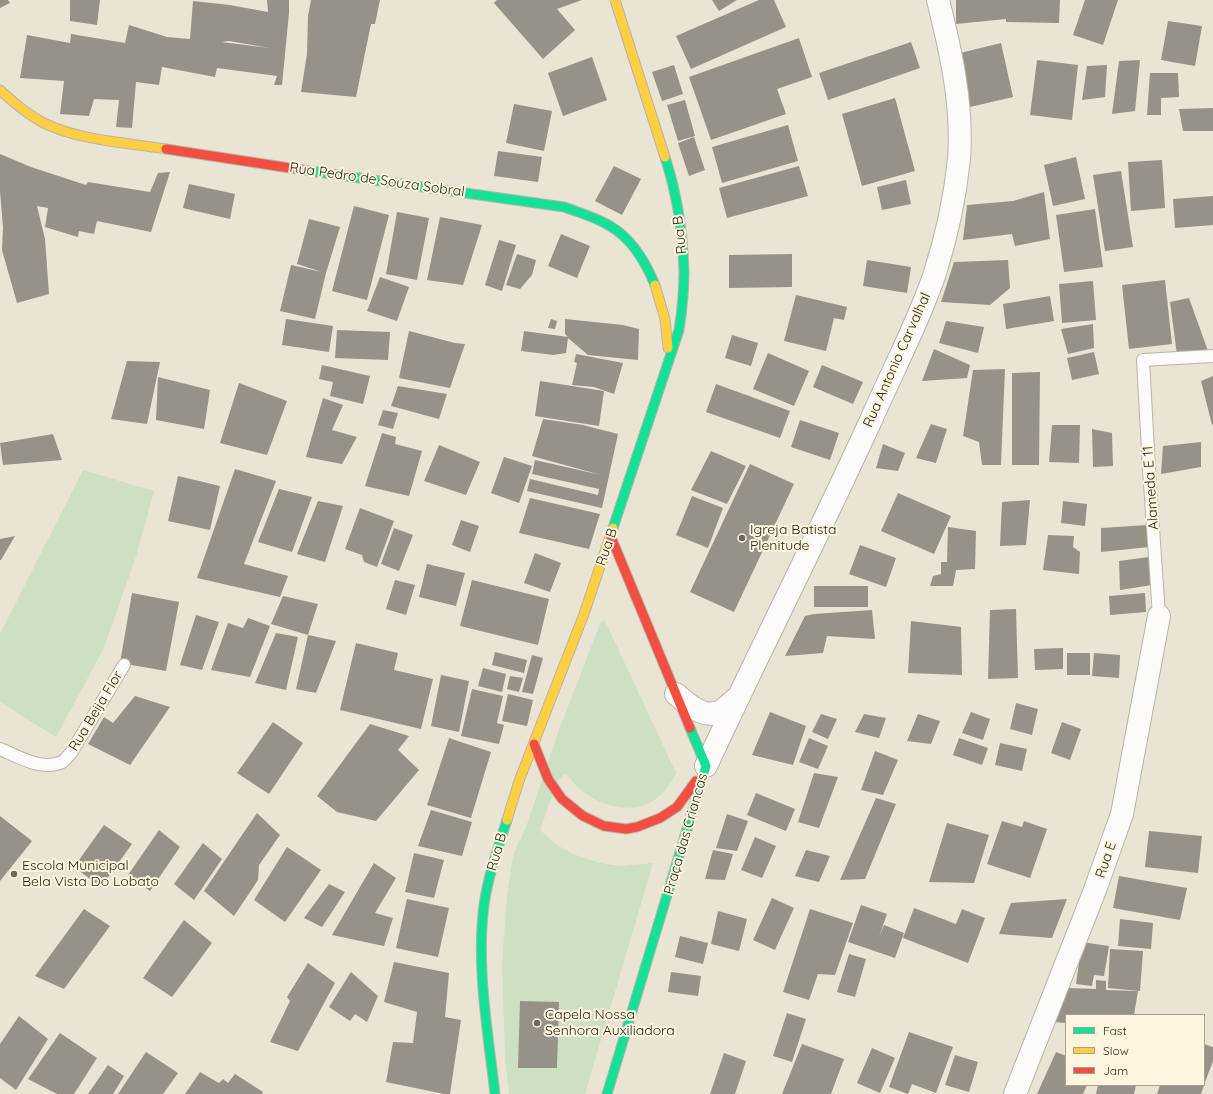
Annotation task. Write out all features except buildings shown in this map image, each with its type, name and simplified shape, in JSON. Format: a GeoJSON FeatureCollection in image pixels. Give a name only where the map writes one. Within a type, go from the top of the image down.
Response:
{"type":"FeatureCollection","features":[{"type":"Feature","properties":{"kind":"street","name":"Rua B"},"geometry":{"type":"LineString","coordinates":[[495,1094],[481,965],[484,906],[493,862],[519,781],[584,614],[611,537],[669,363],[679,330],[683,300],[684,272],[682,242],[678,213],[667,163],[615,0]]}},
{"type":"Feature","properties":{"kind":"street","name":"Rua Antonio Carvalhal"},"geometry":{"type":"LineString","coordinates":[[706,766],[738,696],[846,474],[918,316],[934,276],[945,238],[954,197],[959,160],[960,128],[954,76],[938,0]]}},
{"type":"Feature","properties":{"kind":"street","name":"Rua Pedro de Souza Sobral"},"geometry":{"type":"LineString","coordinates":[[0,90],[17,105],[44,123],[76,135],[272,166],[564,207],[591,217],[617,230],[638,252],[651,275],[663,308],[667,332],[669,363]]}},
{"type":"Feature","properties":{"kind":"street","name":"Praça das Criancas"},"geometry":{"type":"LineString","coordinates":[[607,1094],[706,766],[611,537]]}},
{"type":"Feature","properties":{"kind":"street","name":"Rua E"},"geometry":{"type":"LineString","coordinates":[[1015,1094],[1095,890],[1122,814],[1160,616]]}},
{"type":"Feature","properties":{"kind":"street","name":"Rua Antonio Carvalhal"},"geometry":{"type":"LineString","coordinates":[[676,694],[693,708],[702,712],[712,713],[722,710],[738,696]]}},
{"type":"Feature","properties":{"kind":"street"},"geometry":{"type":"LineString","coordinates":[[534,744],[551,784],[561,799],[597,825],[614,828],[632,829],[650,823],[673,810],[688,794],[706,766]]}},
{"type":"Feature","properties":{"kind":"lane","name":"Alameda E 11"},"geometry":{"type":"LineString","coordinates":[[1160,616],[1149,476],[1143,360],[1213,356]]}},
{"type":"Feature","properties":{"kind":"lane","name":"Rua Beija Flor"},"geometry":{"type":"LineString","coordinates":[[0,749],[38,764],[48,765],[62,762],[71,753],[124,665]]}},
{"type":"Feature","properties":{"kind":"green space"},"geometry":{"type":"Polygon","coordinates":[[[83,470],[154,491],[135,560],[103,650],[56,737],[0,702],[0,634],[83,470]]]}},
{"type":"Feature","properties":{"kind":"green space"},"geometry":{"type":"Polygon","coordinates":[[[604,620],[676,773],[668,787],[658,797],[647,804],[623,808],[596,800],[581,790],[566,774],[563,775],[557,782],[540,830],[557,845],[573,854],[605,864],[622,866],[653,863],[585,1094],[509,1094],[505,1056],[502,963],[507,896],[513,855],[526,827],[560,727],[600,624],[604,620]]]}},
{"type":"Feature","properties":{"kind":"traffic: fast"},"geometry":{"type":"LineString","coordinates":[[613,528],[679,330],[680,323],[684,279],[682,243],[679,214],[665,157]]}},
{"type":"Feature","properties":{"kind":"traffic: fast"},"geometry":{"type":"LineString","coordinates":[[303,170],[564,207],[588,215],[618,231],[637,252],[655,285]]}},
{"type":"Feature","properties":{"kind":"traffic: fast"},"geometry":{"type":"LineString","coordinates":[[607,1094],[706,766],[690,728]]}},
{"type":"Feature","properties":{"kind":"traffic: fast"},"geometry":{"type":"LineString","coordinates":[[495,1094],[482,976],[482,928],[488,883],[507,820]]}},
{"type":"Feature","properties":{"kind":"traffic: slow"},"geometry":{"type":"LineString","coordinates":[[615,0],[665,157]]}},
{"type":"Feature","properties":{"kind":"traffic: slow"},"geometry":{"type":"LineString","coordinates":[[0,90],[15,104],[32,116],[57,129],[87,137],[166,149]]}},
{"type":"Feature","properties":{"kind":"traffic: slow"},"geometry":{"type":"LineString","coordinates":[[655,285],[665,319],[668,348]]}},
{"type":"Feature","properties":{"kind":"traffic: slow"},"geometry":{"type":"LineString","coordinates":[[507,820],[519,781],[584,614],[613,528]]}},
{"type":"Feature","properties":{"kind":"traffic: jam"},"geometry":{"type":"LineString","coordinates":[[166,149],[303,170]]}},
{"type":"Feature","properties":{"kind":"traffic: jam"},"geometry":{"type":"LineString","coordinates":[[611,537],[690,728]]}},
{"type":"Feature","properties":{"kind":"traffic: jam"},"geometry":{"type":"LineString","coordinates":[[534,744],[548,779],[562,799],[583,816],[604,826],[626,829],[637,827],[660,818],[677,807],[696,781]]}},
{"type":"Feature","properties":{"kind":"place","name":"Igreja Batista Plenitude"},"geometry":{"type":"Point","coordinates":[742,538]}},
{"type":"Feature","properties":{"kind":"place","name":"Escola Municipal Bela Vista Do Lobato"},"geometry":{"type":"Point","coordinates":[14,874]}},
{"type":"Feature","properties":{"kind":"place","name":"Capela Nossa Senhora Auxiliadora"},"geometry":{"type":"Point","coordinates":[537,1023]}}]}
